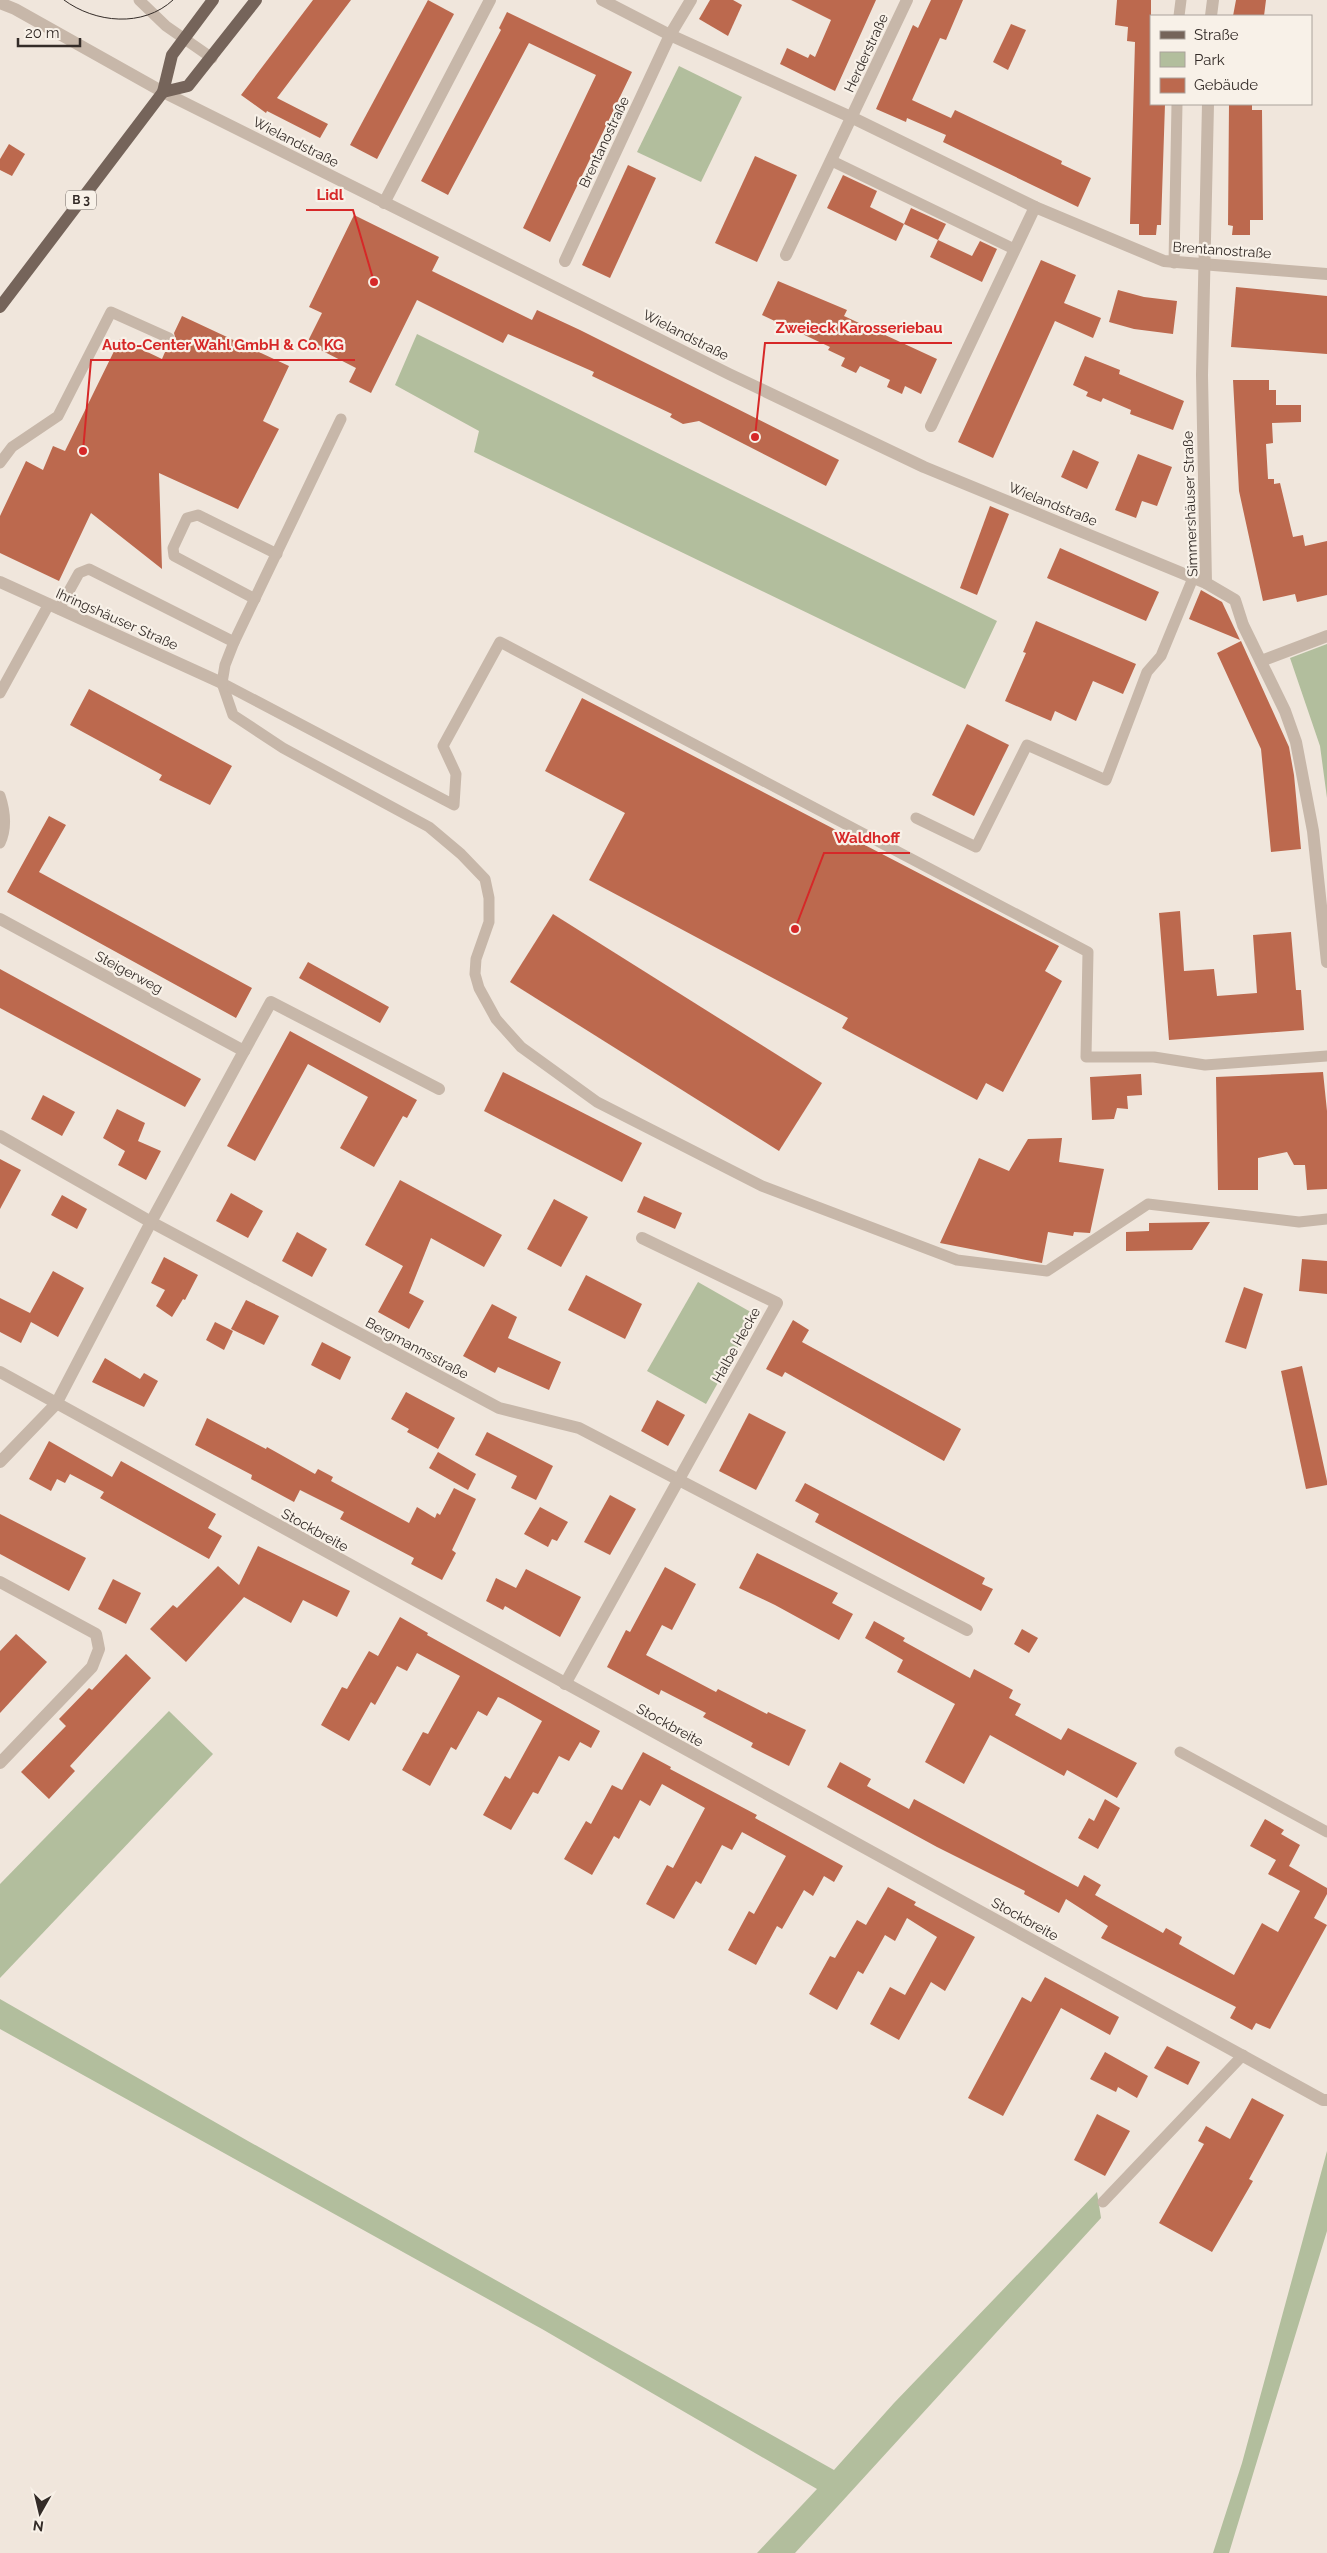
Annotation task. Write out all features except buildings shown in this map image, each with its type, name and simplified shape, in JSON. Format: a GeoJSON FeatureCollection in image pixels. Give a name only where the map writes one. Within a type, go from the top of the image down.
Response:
{"type":"FeatureCollection","features":[{"type":"Feature","properties":{"kind":"main road","name":"B 3"},"geometry":{"type":"LineString","coordinates":[[0,307],[163,92],[172,55],[213,0]]}},
{"type":"Feature","properties":{"kind":"main road"},"geometry":{"type":"LineString","coordinates":[[163,92],[188,86],[212,58],[248,5],[256,0]]}},
{"type":"Feature","properties":{"kind":"street"},"geometry":{"type":"LineString","coordinates":[[384,203],[490,0]]}},
{"type":"Feature","properties":{"kind":"street","name":"Brentanostraße"},"geometry":{"type":"LineString","coordinates":[[602,0],[670,35],[853,118],[1035,206],[1164,261],[1327,274]]}},
{"type":"Feature","properties":{"kind":"street"},"geometry":{"type":"LineString","coordinates":[[670,35],[691,0]]}},
{"type":"Feature","properties":{"kind":"street","name":"Herderstraße"},"geometry":{"type":"LineString","coordinates":[[853,118],[906,0]]}},
{"type":"Feature","properties":{"kind":"street"},"geometry":{"type":"LineString","coordinates":[[1211,15],[1213,0]]}},
{"type":"Feature","properties":{"kind":"street","name":"Wielandstraße"},"geometry":{"type":"LineString","coordinates":[[0,3],[15,9],[163,92],[384,203],[924,467],[1206,583]]}},
{"type":"Feature","properties":{"kind":"street","name":"Brentanostraße"},"geometry":{"type":"LineString","coordinates":[[565,261],[670,35]]}},
{"type":"Feature","properties":{"kind":"street","name":"Simmershäuser Straße"},"geometry":{"type":"LineString","coordinates":[[1208,105],[1202,375],[1206,583],[1236,600],[1243,625],[1285,711],[1296,742],[1313,831],[1327,962]]}},
{"type":"Feature","properties":{"kind":"street"},"geometry":{"type":"LineString","coordinates":[[786,255],[853,118]]}},
{"type":"Feature","properties":{"kind":"street"},"geometry":{"type":"LineString","coordinates":[[931,426],[1035,206]]}},
{"type":"Feature","properties":{"kind":"street","name":"Ihringshäuser Straße"},"geometry":{"type":"LineString","coordinates":[[0,582],[222,682]]}},
{"type":"Feature","properties":{"kind":"street"},"geometry":{"type":"LineString","coordinates":[[1261,661],[1327,636]]}},
{"type":"Feature","properties":{"kind":"street","name":"Steigerweg"},"geometry":{"type":"LineString","coordinates":[[0,920],[244,1051]]}},
{"type":"Feature","properties":{"kind":"street"},"geometry":{"type":"LineString","coordinates":[[0,1462],[56,1404],[198,1134],[271,1002],[440,1089]]}},
{"type":"Feature","properties":{"kind":"street","name":"Bergmannsstraße"},"geometry":{"type":"LineString","coordinates":[[0,1136],[151,1222],[498,1408],[579,1428],[677,1481]]}},
{"type":"Feature","properties":{"kind":"street","name":"Halbe Hecke"},"geometry":{"type":"LineString","coordinates":[[565,1684],[777,1303],[642,1238]]}},
{"type":"Feature","properties":{"kind":"street","name":"Stockbreite"},"geometry":{"type":"LineString","coordinates":[[0,1372],[1323,2100],[1327,2100]]}},
{"type":"Feature","properties":{"kind":"street"},"geometry":{"type":"LineString","coordinates":[[677,1481],[967,1630]]}},
{"type":"Feature","properties":{"kind":"street"},"geometry":{"type":"LineString","coordinates":[[0,1582],[96,1634],[99,1649],[92,1667],[0,1763]]}},
{"type":"Feature","properties":{"kind":"lane"},"geometry":{"type":"LineString","coordinates":[[139,0],[166,26],[212,58]]}},
{"type":"Feature","properties":{"kind":"lane"},"geometry":{"type":"LineString","coordinates":[[1179,15],[1181,0]]}},
{"type":"Feature","properties":{"kind":"lane"},"geometry":{"type":"LineString","coordinates":[[1174,263],[1177,105]]}},
{"type":"Feature","properties":{"kind":"lane"},"geometry":{"type":"LineString","coordinates":[[832,161],[1014,249]]}},
{"type":"Feature","properties":{"kind":"lane"},"geometry":{"type":"LineString","coordinates":[[0,462],[12,447],[58,416],[111,312],[169,338]]}},
{"type":"Feature","properties":{"kind":"lane"},"geometry":{"type":"LineString","coordinates":[[341,419],[234,642],[225,665],[222,682],[233,715],[283,748],[429,828],[461,854],[485,879],[489,898],[489,922],[476,960],[475,974],[479,988],[496,1019],[521,1047],[597,1102],[762,1186],[957,1260],[1047,1272],[1148,1204],[1299,1222],[1327,1219]]}},
{"type":"Feature","properties":{"kind":"lane"},"geometry":{"type":"LineString","coordinates":[[255,599],[174,556],[173,548],[187,518],[198,515],[277,554]]}},
{"type":"Feature","properties":{"kind":"lane"},"geometry":{"type":"LineString","coordinates":[[0,693],[54,607],[79,572],[89,569],[234,642]]}},
{"type":"Feature","properties":{"kind":"lane"},"geometry":{"type":"LineString","coordinates":[[916,818],[976,847],[1027,745],[1106,780],[1147,672],[1161,656],[1193,578]]}},
{"type":"Feature","properties":{"kind":"lane"},"geometry":{"type":"LineString","coordinates":[[222,682],[454,805],[456,774],[443,746],[500,642],[1088,952],[1086,1057],[1154,1057],[1205,1065],[1327,1056]]}},
{"type":"Feature","properties":{"kind":"lane"},"geometry":{"type":"LineString","coordinates":[[0,796],[5,811],[4,833],[0,843]]}},
{"type":"Feature","properties":{"kind":"lane"},"geometry":{"type":"LineString","coordinates":[[1180,1752],[1327,1832]]}},
{"type":"Feature","properties":{"kind":"lane"},"geometry":{"type":"LineString","coordinates":[[1103,2202],[1243,2055]]}},
{"type":"Feature","properties":{"kind":"green space"},"geometry":{"type":"Polygon","coordinates":[[[679,66],[742,97],[701,182],[637,152],[679,66]]]}},
{"type":"Feature","properties":{"kind":"green space"},"geometry":{"type":"Polygon","coordinates":[[[417,334],[997,621],[965,689],[474,452],[479,431],[395,385],[417,334]]]}},
{"type":"Feature","properties":{"kind":"green space"},"geometry":{"type":"Polygon","coordinates":[[[1327,644],[1327,798],[1320,746],[1290,658],[1327,644]]]}},
{"type":"Feature","properties":{"kind":"green space"},"geometry":{"type":"Polygon","coordinates":[[[698,1282],[756,1315],[706,1404],[647,1371],[698,1282]]]}},
{"type":"Feature","properties":{"kind":"green space"},"geometry":{"type":"Polygon","coordinates":[[[169,1711],[213,1754],[0,1978],[0,1884],[169,1711]]]}},
{"type":"Feature","properties":{"kind":"green space"},"geometry":{"type":"Polygon","coordinates":[[[0,1999],[248,2141],[834,2470],[894,2403],[1097,2192],[1101,2218],[795,2553],[757,2553],[817,2489],[542,2329],[0,2029],[0,1999]]]}},
{"type":"Feature","properties":{"kind":"green space"},"geometry":{"type":"Polygon","coordinates":[[[1327,2151],[1327,2231],[1229,2553],[1213,2553],[1242,2463],[1327,2151]]]}},
{"type":"Feature","properties":{"kind":"tram line"},"geometry":{"type":"LineString","coordinates":[[64,0],[90,14],[119,19],[148,15],[161,9],[173,0]]}},
{"type":"Feature","properties":{"kind":"place","name":"Lidl"},"geometry":{"type":"Point","coordinates":[374,282]}},
{"type":"Feature","properties":{"kind":"place","name":"Zweieck Karosseriebau"},"geometry":{"type":"Point","coordinates":[755,437]}},
{"type":"Feature","properties":{"kind":"place","name":"Auto-Center Wahl GmbH & Co. KG"},"geometry":{"type":"Point","coordinates":[83,451]}},
{"type":"Feature","properties":{"kind":"place","name":"Waldhoff"},"geometry":{"type":"Point","coordinates":[795,929]}}]}
